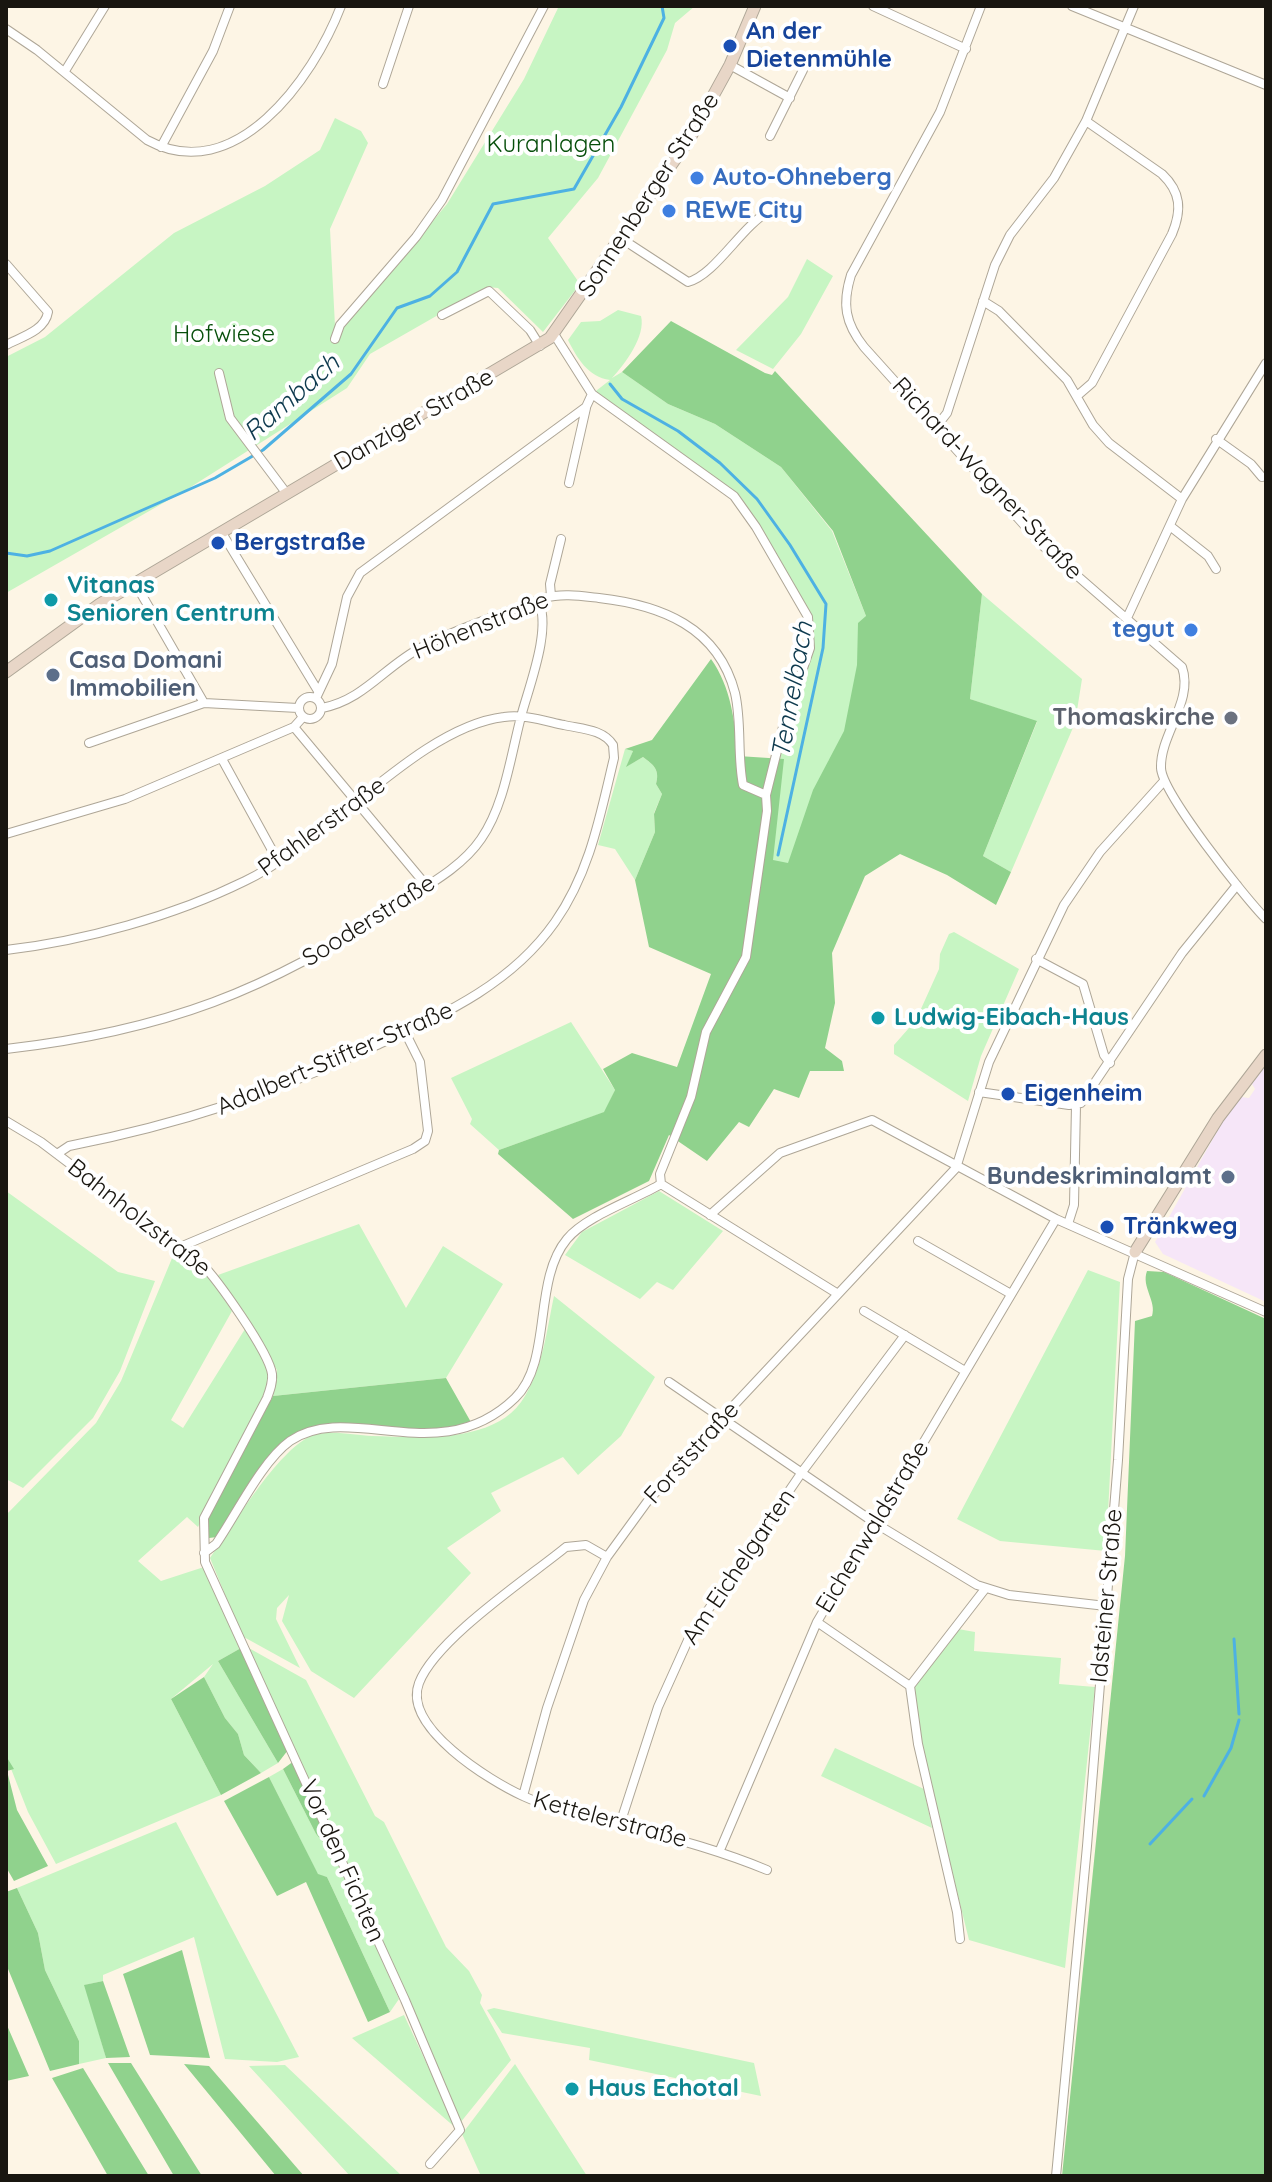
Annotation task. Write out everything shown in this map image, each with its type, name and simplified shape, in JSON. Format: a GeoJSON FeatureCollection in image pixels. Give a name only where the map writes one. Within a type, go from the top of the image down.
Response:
{"type":"FeatureCollection","features":[{"type":"Feature","properties":{"kind":"main road","name":"Sonnenberger Straße"},"geometry":{"type":"LineString","coordinates":[[554,334],[688,141],[730,65],[755,6]]}},
{"type":"Feature","properties":{"kind":"main road","name":"Danziger Straße"},"geometry":{"type":"LineString","coordinates":[[6,672],[79,617],[540,346],[554,334]]}},
{"type":"Feature","properties":{"kind":"main road","name":"Idsteiner Straße"},"geometry":{"type":"LineString","coordinates":[[1135,1252],[1218,1118],[1266,1055]]}},
{"type":"Feature","properties":{"kind":"street"},"geometry":{"type":"LineString","coordinates":[[65,71],[105,6]]}},
{"type":"Feature","properties":{"kind":"street"},"geometry":{"type":"LineString","coordinates":[[161,147],[213,51],[230,6]]}},
{"type":"Feature","properties":{"kind":"street"},"geometry":{"type":"LineString","coordinates":[[6,29],[65,71],[147,140],[161,147],[196,154],[213,151],[251,131],[289,94],[335,22],[341,6]]}},
{"type":"Feature","properties":{"kind":"street"},"geometry":{"type":"LineString","coordinates":[[383,84],[409,6]]}},
{"type":"Feature","properties":{"kind":"street"},"geometry":{"type":"LineString","coordinates":[[335,339],[340,325],[416,237],[442,200],[544,6]]}},
{"type":"Feature","properties":{"kind":"street"},"geometry":{"type":"LineString","coordinates":[[873,6],[966,49]]}},
{"type":"Feature","properties":{"kind":"street","name":"Richard-Wagner-Straße"},"geometry":{"type":"LineString","coordinates":[[981,6],[940,112],[851,275],[844,309],[854,334],[1043,546],[1176,659],[1185,675],[1185,686],[1162,759],[1164,781]]}},
{"type":"Feature","properties":{"kind":"street"},"geometry":{"type":"LineString","coordinates":[[1072,6],[1266,85]]}},
{"type":"Feature","properties":{"kind":"street"},"geometry":{"type":"LineString","coordinates":[[936,427],[947,413],[983,301],[1010,235],[1054,178],[1086,121],[1134,6]]}},
{"type":"Feature","properties":{"kind":"street"},"geometry":{"type":"LineString","coordinates":[[730,65],[790,98]]}},
{"type":"Feature","properties":{"kind":"street"},"geometry":{"type":"LineString","coordinates":[[770,136],[803,70]]}},
{"type":"Feature","properties":{"kind":"street"},"geometry":{"type":"LineString","coordinates":[[1077,396],[1092,383],[1172,234],[1180,208],[1172,184],[1162,174],[1086,121]]}},
{"type":"Feature","properties":{"kind":"street"},"geometry":{"type":"LineString","coordinates":[[622,239],[688,282],[702,274],[752,221],[769,211]]}},
{"type":"Feature","properties":{"kind":"street"},"geometry":{"type":"LineString","coordinates":[[6,264],[48,312],[45,323],[6,345]]}},
{"type":"Feature","properties":{"kind":"street"},"geometry":{"type":"LineString","coordinates":[[442,315],[489,291],[530,330],[540,346]]}},
{"type":"Feature","properties":{"kind":"street"},"geometry":{"type":"LineString","coordinates":[[983,301],[1038,351],[1077,396],[1093,425],[1109,443],[1182,499]]}},
{"type":"Feature","properties":{"kind":"street"},"geometry":{"type":"LineString","coordinates":[[554,334],[592,394],[734,496],[756,527],[808,617],[810,648],[784,723],[766,795],[767,811],[746,957],[706,1032],[691,1097],[660,1174],[661,1184]]}},
{"type":"Feature","properties":{"kind":"street"},"geometry":{"type":"LineString","coordinates":[[1127,618],[1182,499],[1216,439],[1266,363]]}},
{"type":"Feature","properties":{"kind":"street"},"geometry":{"type":"LineString","coordinates":[[219,373],[230,418],[287,494]]}},
{"type":"Feature","properties":{"kind":"street"},"geometry":{"type":"LineString","coordinates":[[569,483],[586,407],[592,394]]}},
{"type":"Feature","properties":{"kind":"street"},"geometry":{"type":"LineString","coordinates":[[6,834],[125,799],[294,727],[301,713],[302,700],[317,695],[332,664],[347,597],[360,573],[586,407]]}},
{"type":"Feature","properties":{"kind":"street"},"geometry":{"type":"LineString","coordinates":[[1216,439],[1251,464],[1262,477]]}},
{"type":"Feature","properties":{"kind":"street"},"geometry":{"type":"LineString","coordinates":[[1170,526],[1208,556],[1216,569]]}},
{"type":"Feature","properties":{"kind":"street"},"geometry":{"type":"LineString","coordinates":[[222,533],[322,708]]}},
{"type":"Feature","properties":{"kind":"street"},"geometry":{"type":"LineString","coordinates":[[551,596],[550,584],[561,539]]}},
{"type":"Feature","properties":{"kind":"street"},"geometry":{"type":"LineString","coordinates":[[135,583],[204,703]]}},
{"type":"Feature","properties":{"kind":"street","name":"Höhenstraße"},"geometry":{"type":"LineString","coordinates":[[301,713],[314,718],[322,708],[363,692],[419,648],[538,600],[551,596],[639,603],[664,611],[696,631],[714,649],[732,682],[739,720],[743,785],[766,795]]}},
{"type":"Feature","properties":{"kind":"street","name":"Sooderstraße"},"geometry":{"type":"LineString","coordinates":[[6,1049],[115,1033],[202,1008],[311,960],[468,855],[486,832],[521,716],[539,647],[543,612],[538,600]]}},
{"type":"Feature","properties":{"kind":"street"},"geometry":{"type":"LineString","coordinates":[[89,743],[204,703],[301,713]]}},
{"type":"Feature","properties":{"kind":"street","name":"Pfahlerstraße"},"geometry":{"type":"LineString","coordinates":[[6,950],[77,938],[235,886],[278,861],[444,739],[483,722],[521,716],[603,735],[613,745],[614,758]]}},
{"type":"Feature","properties":{"kind":"street"},"geometry":{"type":"LineString","coordinates":[[294,727],[426,885]]}},
{"type":"Feature","properties":{"kind":"street","name":"Adalbert-Stifter-Straße"},"geometry":{"type":"LineString","coordinates":[[57,1154],[69,1146],[198,1116],[264,1093],[405,1032],[494,984],[532,950],[554,923],[589,858],[614,758]]}},
{"type":"Feature","properties":{"kind":"street"},"geometry":{"type":"LineString","coordinates":[[222,759],[278,861]]}},
{"type":"Feature","properties":{"kind":"street"},"geometry":{"type":"LineString","coordinates":[[956,1168],[979,1092],[1036,959],[1078,880],[1164,781],[1237,885],[1266,919]]}},
{"type":"Feature","properties":{"kind":"street"},"geometry":{"type":"LineString","coordinates":[[979,1092],[1076,1105],[1087,1099],[1182,953],[1237,885]]}},
{"type":"Feature","properties":{"kind":"street"},"geometry":{"type":"LineString","coordinates":[[1036,959],[1083,984],[1104,1055],[1110,1063]]}},
{"type":"Feature","properties":{"kind":"street"},"geometry":{"type":"LineString","coordinates":[[180,1247],[413,1149],[425,1141],[428,1131],[420,1062],[405,1032]]}},
{"type":"Feature","properties":{"kind":"street"},"geometry":{"type":"LineString","coordinates":[[1068,1224],[1074,1205],[1076,1105]]}},
{"type":"Feature","properties":{"kind":"street","name":"Bahnholzstraße"},"geometry":{"type":"LineString","coordinates":[[6,1121],[57,1154],[214,1276],[272,1372],[267,1398],[204,1518],[204,1553]]}},
{"type":"Feature","properties":{"kind":"street"},"geometry":{"type":"LineString","coordinates":[[710,1215],[780,1153],[860,1122],[883,1124],[956,1168],[1056,1219],[1266,1312]]}},
{"type":"Feature","properties":{"kind":"street","name":"Forststraße"},"geometry":{"type":"LineString","coordinates":[[523,1796],[547,1708],[584,1600],[607,1557],[647,1502],[722,1418],[956,1168]]}},
{"type":"Feature","properties":{"kind":"street"},"geometry":{"type":"LineString","coordinates":[[661,1184],[838,1294]]}},
{"type":"Feature","properties":{"kind":"street"},"geometry":{"type":"LineString","coordinates":[[204,1553],[216,1544],[290,1441],[315,1429],[436,1434],[473,1426],[508,1404],[517,1396],[531,1367],[552,1269],[565,1240],[584,1224],[661,1184]]}},
{"type":"Feature","properties":{"kind":"street","name":"Eichenwaldstraße"},"geometry":{"type":"LineString","coordinates":[[720,1850],[817,1622],[1056,1219]]}},
{"type":"Feature","properties":{"kind":"street"},"geometry":{"type":"LineString","coordinates":[[918,1241],[1011,1294]]}},
{"type":"Feature","properties":{"kind":"street","name":"Idsteiner Straße"},"geometry":{"type":"LineString","coordinates":[[1056,2176],[1106,1606],[1127,1290],[1135,1252]]}},
{"type":"Feature","properties":{"kind":"street"},"geometry":{"type":"LineString","coordinates":[[864,1311],[965,1371]]}},
{"type":"Feature","properties":{"kind":"street","name":"Am Eichelgarten"},"geometry":{"type":"LineString","coordinates":[[620,1824],[674,1668],[718,1593],[802,1472],[905,1335]]}},
{"type":"Feature","properties":{"kind":"street"},"geometry":{"type":"LineString","coordinates":[[669,1382],[875,1523],[985,1589],[1106,1606]]}},
{"type":"Feature","properties":{"kind":"street","name":"Kettelerstraße"},"geometry":{"type":"LineString","coordinates":[[607,1557],[586,1545],[566,1547],[453,1640],[420,1681],[418,1703],[433,1731],[479,1770],[523,1796],[720,1850],[767,1870]]}},
{"type":"Feature","properties":{"kind":"street","name":"Vor den Fichten"},"geometry":{"type":"LineString","coordinates":[[204,1553],[228,1616],[295,1755],[460,2130],[430,2164]]}},
{"type":"Feature","properties":{"kind":"street"},"geometry":{"type":"LineString","coordinates":[[960,1939],[957,1912],[918,1744],[910,1686],[985,1589]]}},
{"type":"Feature","properties":{"kind":"street"},"geometry":{"type":"LineString","coordinates":[[817,1622],[910,1686]]}},
{"type":"Feature","properties":{"kind":"shaded area","name":"Bundeskriminalamt"},"geometry":{"type":"Polygon","coordinates":[[[1266,1065],[1266,1302],[1163,1254],[1155,1242],[1224,1119],[1241,1097],[1249,1098],[1255,1089],[1252,1084],[1266,1065]]]}},
{"type":"Feature","properties":{"kind":"green space","name":"Hofwiese"},"geometry":{"type":"Polygon","coordinates":[[[554,6],[695,6],[675,23],[667,50],[598,178],[548,238],[580,284],[543,332],[498,288],[487,287],[370,354],[347,388],[186,490],[6,593],[6,357],[45,337],[174,233],[265,186],[320,150],[335,118],[361,131],[368,143],[330,229],[335,326],[344,327],[447,204],[524,79],[558,8],[554,6]]]}},
{"type":"Feature","properties":{"kind":"green space"},"geometry":{"type":"Polygon","coordinates":[[[807,259],[833,276],[801,334],[773,369],[736,350],[788,297],[807,259]]]}},
{"type":"Feature","properties":{"kind":"green space"},"geometry":{"type":"Polygon","coordinates":[[[618,310],[641,316],[642,324],[633,349],[612,378],[622,372],[668,404],[715,424],[781,467],[832,531],[866,616],[859,674],[841,749],[829,760],[817,790],[800,858],[768,902],[766,795],[810,648],[808,617],[734,496],[592,394],[610,380],[589,371],[568,340],[581,322],[600,321],[618,310]]]}},
{"type":"Feature","properties":{"kind":"green space"},"geometry":{"type":"Polygon","coordinates":[[[671,321],[765,373],[772,375],[775,371],[982,594],[970,699],[1037,721],[983,856],[1011,872],[996,905],[947,875],[900,854],[865,876],[832,953],[835,1003],[825,1048],[842,1061],[844,1071],[810,1071],[799,1098],[774,1089],[749,1127],[739,1122],[707,1161],[669,1135],[649,1181],[573,1219],[498,1154],[499,1150],[604,1112],[615,1090],[603,1069],[632,1053],[677,1067],[711,974],[649,947],[635,880],[655,832],[654,814],[662,794],[656,784],[657,771],[653,765],[643,757],[626,767],[633,751],[625,749],[652,740],[711,659],[728,693],[738,756],[784,759],[773,860],[788,863],[813,790],[844,731],[857,665],[858,623],[866,616],[833,531],[781,467],[715,424],[668,404],[622,372],[671,321]]]}},
{"type":"Feature","properties":{"kind":"green space"},"geometry":{"type":"Polygon","coordinates":[[[982,594],[1082,679],[1075,723],[1011,872],[983,856],[1037,722],[970,699],[982,594]]]}},
{"type":"Feature","properties":{"kind":"green space"},"geometry":{"type":"Polygon","coordinates":[[[625,749],[633,751],[627,766],[643,757],[653,765],[657,771],[656,784],[662,794],[654,813],[655,832],[635,880],[615,849],[598,845],[625,749]]]}},
{"type":"Feature","properties":{"kind":"green space"},"geometry":{"type":"Polygon","coordinates":[[[954,932],[1019,969],[981,1056],[968,1101],[894,1054],[894,1045],[916,1020],[939,969],[940,954],[949,934],[954,932]]]}},
{"type":"Feature","properties":{"kind":"green space"},"geometry":{"type":"Polygon","coordinates":[[[571,1022],[615,1090],[605,1112],[499,1150],[470,1124],[472,1119],[451,1078],[571,1022]]]}},
{"type":"Feature","properties":{"kind":"green space"},"geometry":{"type":"Polygon","coordinates":[[[6,1191],[118,1272],[155,1281],[120,1371],[93,1418],[23,1488],[6,1479],[6,1191]]]}},
{"type":"Feature","properties":{"kind":"green space"},"geometry":{"type":"Polygon","coordinates":[[[659,1191],[723,1231],[673,1290],[657,1282],[640,1299],[565,1255],[582,1232],[659,1191]]]}},
{"type":"Feature","properties":{"kind":"green space"},"geometry":{"type":"Polygon","coordinates":[[[359,1224],[406,1308],[443,1246],[503,1284],[446,1378],[273,1396],[277,1370],[218,1275],[359,1224]]]}},
{"type":"Feature","properties":{"kind":"green space"},"geometry":{"type":"Polygon","coordinates":[[[175,1251],[203,1268],[232,1311],[171,1420],[183,1428],[245,1329],[270,1372],[270,1384],[198,1527],[187,1517],[138,1561],[161,1581],[204,1567],[241,1648],[218,1661],[278,1763],[261,1773],[244,1755],[238,1734],[225,1718],[204,1677],[213,1664],[171,1699],[221,1795],[56,1864],[28,1812],[6,1756],[6,1515],[96,1423],[121,1381],[175,1251]]]}},
{"type":"Feature","properties":{"kind":"green space"},"geometry":{"type":"Polygon","coordinates":[[[1088,1270],[1120,1282],[1106,1551],[1000,1541],[957,1519],[1088,1270]]]}},
{"type":"Feature","properties":{"kind":"green space"},"geometry":{"type":"Polygon","coordinates":[[[1147,1271],[1164,1272],[1266,1319],[1266,2176],[1062,2176],[1125,1556],[1135,1321],[1152,1316],[1153,1310],[1146,1283],[1147,1271]]]}},
{"type":"Feature","properties":{"kind":"green space"},"geometry":{"type":"Polygon","coordinates":[[[554,1296],[655,1377],[621,1436],[578,1475],[563,1457],[491,1493],[501,1511],[447,1548],[471,1573],[354,1698],[311,1671],[282,1621],[289,1595],[277,1608],[276,1619],[300,1668],[242,1636],[210,1558],[256,1491],[284,1457],[298,1444],[318,1434],[434,1437],[456,1435],[496,1423],[512,1412],[531,1384],[544,1347],[554,1296]]]}},
{"type":"Feature","properties":{"kind":"green space"},"geometry":{"type":"Polygon","coordinates":[[[446,1378],[472,1424],[436,1432],[314,1428],[288,1439],[217,1537],[209,1538],[205,1529],[209,1515],[273,1396],[446,1378]]]}},
{"type":"Feature","properties":{"kind":"green space"},"geometry":{"type":"Polygon","coordinates":[[[958,1629],[975,1632],[974,1651],[1061,1658],[1059,1684],[1095,1687],[1065,1968],[969,1940],[920,1742],[913,1685],[958,1629]]]}},
{"type":"Feature","properties":{"kind":"green space"},"geometry":{"type":"Polygon","coordinates":[[[247,1647],[306,1680],[375,1816],[384,1822],[446,1947],[469,1971],[482,1995],[480,2003],[511,2060],[460,2123],[247,1647]]]}},
{"type":"Feature","properties":{"kind":"green space"},"geometry":{"type":"Polygon","coordinates":[[[241,1648],[288,1750],[278,1763],[218,1661],[241,1648]]]}},
{"type":"Feature","properties":{"kind":"green space"},"geometry":{"type":"Polygon","coordinates":[[[204,1677],[225,1718],[238,1734],[244,1755],[261,1773],[221,1795],[171,1699],[204,1677]]]}},
{"type":"Feature","properties":{"kind":"green space"},"geometry":{"type":"Polygon","coordinates":[[[835,1748],[924,1789],[932,1828],[821,1776],[835,1748]]]}},
{"type":"Feature","properties":{"kind":"green space"},"geometry":{"type":"Polygon","coordinates":[[[6,1756],[14,1769],[7,1771],[17,1810],[48,1866],[14,1881],[6,1867],[6,1756]]]}},
{"type":"Feature","properties":{"kind":"green space"},"geometry":{"type":"Polygon","coordinates":[[[294,1761],[339,1861],[316,1834],[283,1769],[294,1761]]]}},
{"type":"Feature","properties":{"kind":"green space"},"geometry":{"type":"Polygon","coordinates":[[[283,1769],[316,1834],[339,1861],[399,1999],[390,2012],[327,1877],[318,1875],[269,1777],[283,1769]]]}},
{"type":"Feature","properties":{"kind":"green space"},"geometry":{"type":"Polygon","coordinates":[[[269,1777],[318,1874],[327,1877],[390,2012],[368,2022],[306,1882],[277,1896],[224,1801],[269,1777]]]}},
{"type":"Feature","properties":{"kind":"green space"},"geometry":{"type":"Polygon","coordinates":[[[176,1822],[299,2057],[277,2062],[225,2059],[194,1937],[103,1975],[103,1981],[85,1985],[106,2058],[79,2064],[79,2041],[45,1970],[38,1933],[17,1888],[176,1822]]]}},
{"type":"Feature","properties":{"kind":"green space"},"geometry":{"type":"Polygon","coordinates":[[[17,1888],[38,1933],[45,1970],[79,2041],[79,2064],[50,2071],[6,1964],[6,1892],[17,1888]]]}},
{"type":"Feature","properties":{"kind":"green space"},"geometry":{"type":"Polygon","coordinates":[[[182,1950],[210,2058],[150,2055],[123,1974],[182,1950]]]}},
{"type":"Feature","properties":{"kind":"green space"},"geometry":{"type":"Polygon","coordinates":[[[103,1981],[130,2057],[106,2058],[84,1985],[103,1981]]]}},
{"type":"Feature","properties":{"kind":"green space"},"geometry":{"type":"Polygon","coordinates":[[[494,2008],[754,2063],[761,2096],[589,2060],[590,2048],[502,2033],[487,2010],[494,2008]]]}},
{"type":"Feature","properties":{"kind":"green space"},"geometry":{"type":"Polygon","coordinates":[[[404,2015],[457,2129],[352,2038],[404,2015]]]}},
{"type":"Feature","properties":{"kind":"green space"},"geometry":{"type":"Polygon","coordinates":[[[6,2023],[29,2076],[6,2081],[6,2023]]]}},
{"type":"Feature","properties":{"kind":"green space"},"geometry":{"type":"Polygon","coordinates":[[[108,2063],[131,2063],[202,2176],[174,2176],[108,2063]]]}},
{"type":"Feature","properties":{"kind":"green space"},"geometry":{"type":"Polygon","coordinates":[[[184,2064],[209,2066],[304,2176],[276,2176],[184,2064]]]}},
{"type":"Feature","properties":{"kind":"green space"},"geometry":{"type":"Polygon","coordinates":[[[515,2064],[587,2176],[481,2176],[462,2134],[515,2064]]]}},
{"type":"Feature","properties":{"kind":"green space"},"geometry":{"type":"Polygon","coordinates":[[[285,2065],[402,2176],[350,2176],[249,2066],[285,2065]]]}},
{"type":"Feature","properties":{"kind":"green space"},"geometry":{"type":"Polygon","coordinates":[[[83,2068],[149,2176],[108,2176],[52,2078],[83,2068]]]}},
{"type":"Feature","properties":{"kind":"waterway","name":"Rambach"},"geometry":{"type":"LineString","coordinates":[[6,553],[27,556],[50,551],[215,478],[263,450],[351,374],[397,308],[430,296],[457,272],[493,204],[574,189],[621,107],[664,18],[662,6]]}},
{"type":"Feature","properties":{"kind":"waterway","name":"Tennelbach"},"geometry":{"type":"LineString","coordinates":[[610,384],[622,399],[678,431],[720,463],[757,499],[826,604],[823,648],[778,855]]}},
{"type":"Feature","properties":{"kind":"waterway"},"geometry":{"type":"LineString","coordinates":[[1234,1639],[1239,1714]]}},
{"type":"Feature","properties":{"kind":"waterway"},"geometry":{"type":"LineString","coordinates":[[1204,1796],[1231,1748],[1239,1720]]}},
{"type":"Feature","properties":{"kind":"waterway"},"geometry":{"type":"LineString","coordinates":[[1150,1844],[1192,1799]]}},
{"type":"Feature","properties":{"kind":"place","name":"An der Dietenmühle"},"geometry":{"type":"Point","coordinates":[730,46]}},
{"type":"Feature","properties":{"kind":"place","name":"Auto-Ohneberg"},"geometry":{"type":"Point","coordinates":[697,178]}},
{"type":"Feature","properties":{"kind":"place","name":"REWE City"},"geometry":{"type":"Point","coordinates":[669,211]}},
{"type":"Feature","properties":{"kind":"place","name":"Bergstraße"},"geometry":{"type":"Point","coordinates":[218,543]}},
{"type":"Feature","properties":{"kind":"place","name":"Vitanas Senioren Centrum"},"geometry":{"type":"Point","coordinates":[51,600]}},
{"type":"Feature","properties":{"kind":"place","name":"tegut"},"geometry":{"type":"Point","coordinates":[1191,630]}},
{"type":"Feature","properties":{"kind":"place","name":"Casa Domani Immobilien"},"geometry":{"type":"Point","coordinates":[53,675]}},
{"type":"Feature","properties":{"kind":"place","name":"Thomaskirche"},"geometry":{"type":"Point","coordinates":[1231,718]}},
{"type":"Feature","properties":{"kind":"place","name":"Ludwig-Eibach-Haus"},"geometry":{"type":"Point","coordinates":[878,1018]}},
{"type":"Feature","properties":{"kind":"place","name":"Eigenheim"},"geometry":{"type":"Point","coordinates":[1008,1094]}},
{"type":"Feature","properties":{"kind":"place","name":"Bundeskriminalamt"},"geometry":{"type":"Point","coordinates":[1228,1177]}},
{"type":"Feature","properties":{"kind":"place","name":"Tränkweg"},"geometry":{"type":"Point","coordinates":[1107,1227]}},
{"type":"Feature","properties":{"kind":"place","name":"Haus Echotal"},"geometry":{"type":"Point","coordinates":[572,2089]}},
{"type":"Feature","properties":{"kind":"park label","name":"Kuranlagen"},"geometry":{"type":"Point","coordinates":[551,145]}}]}
